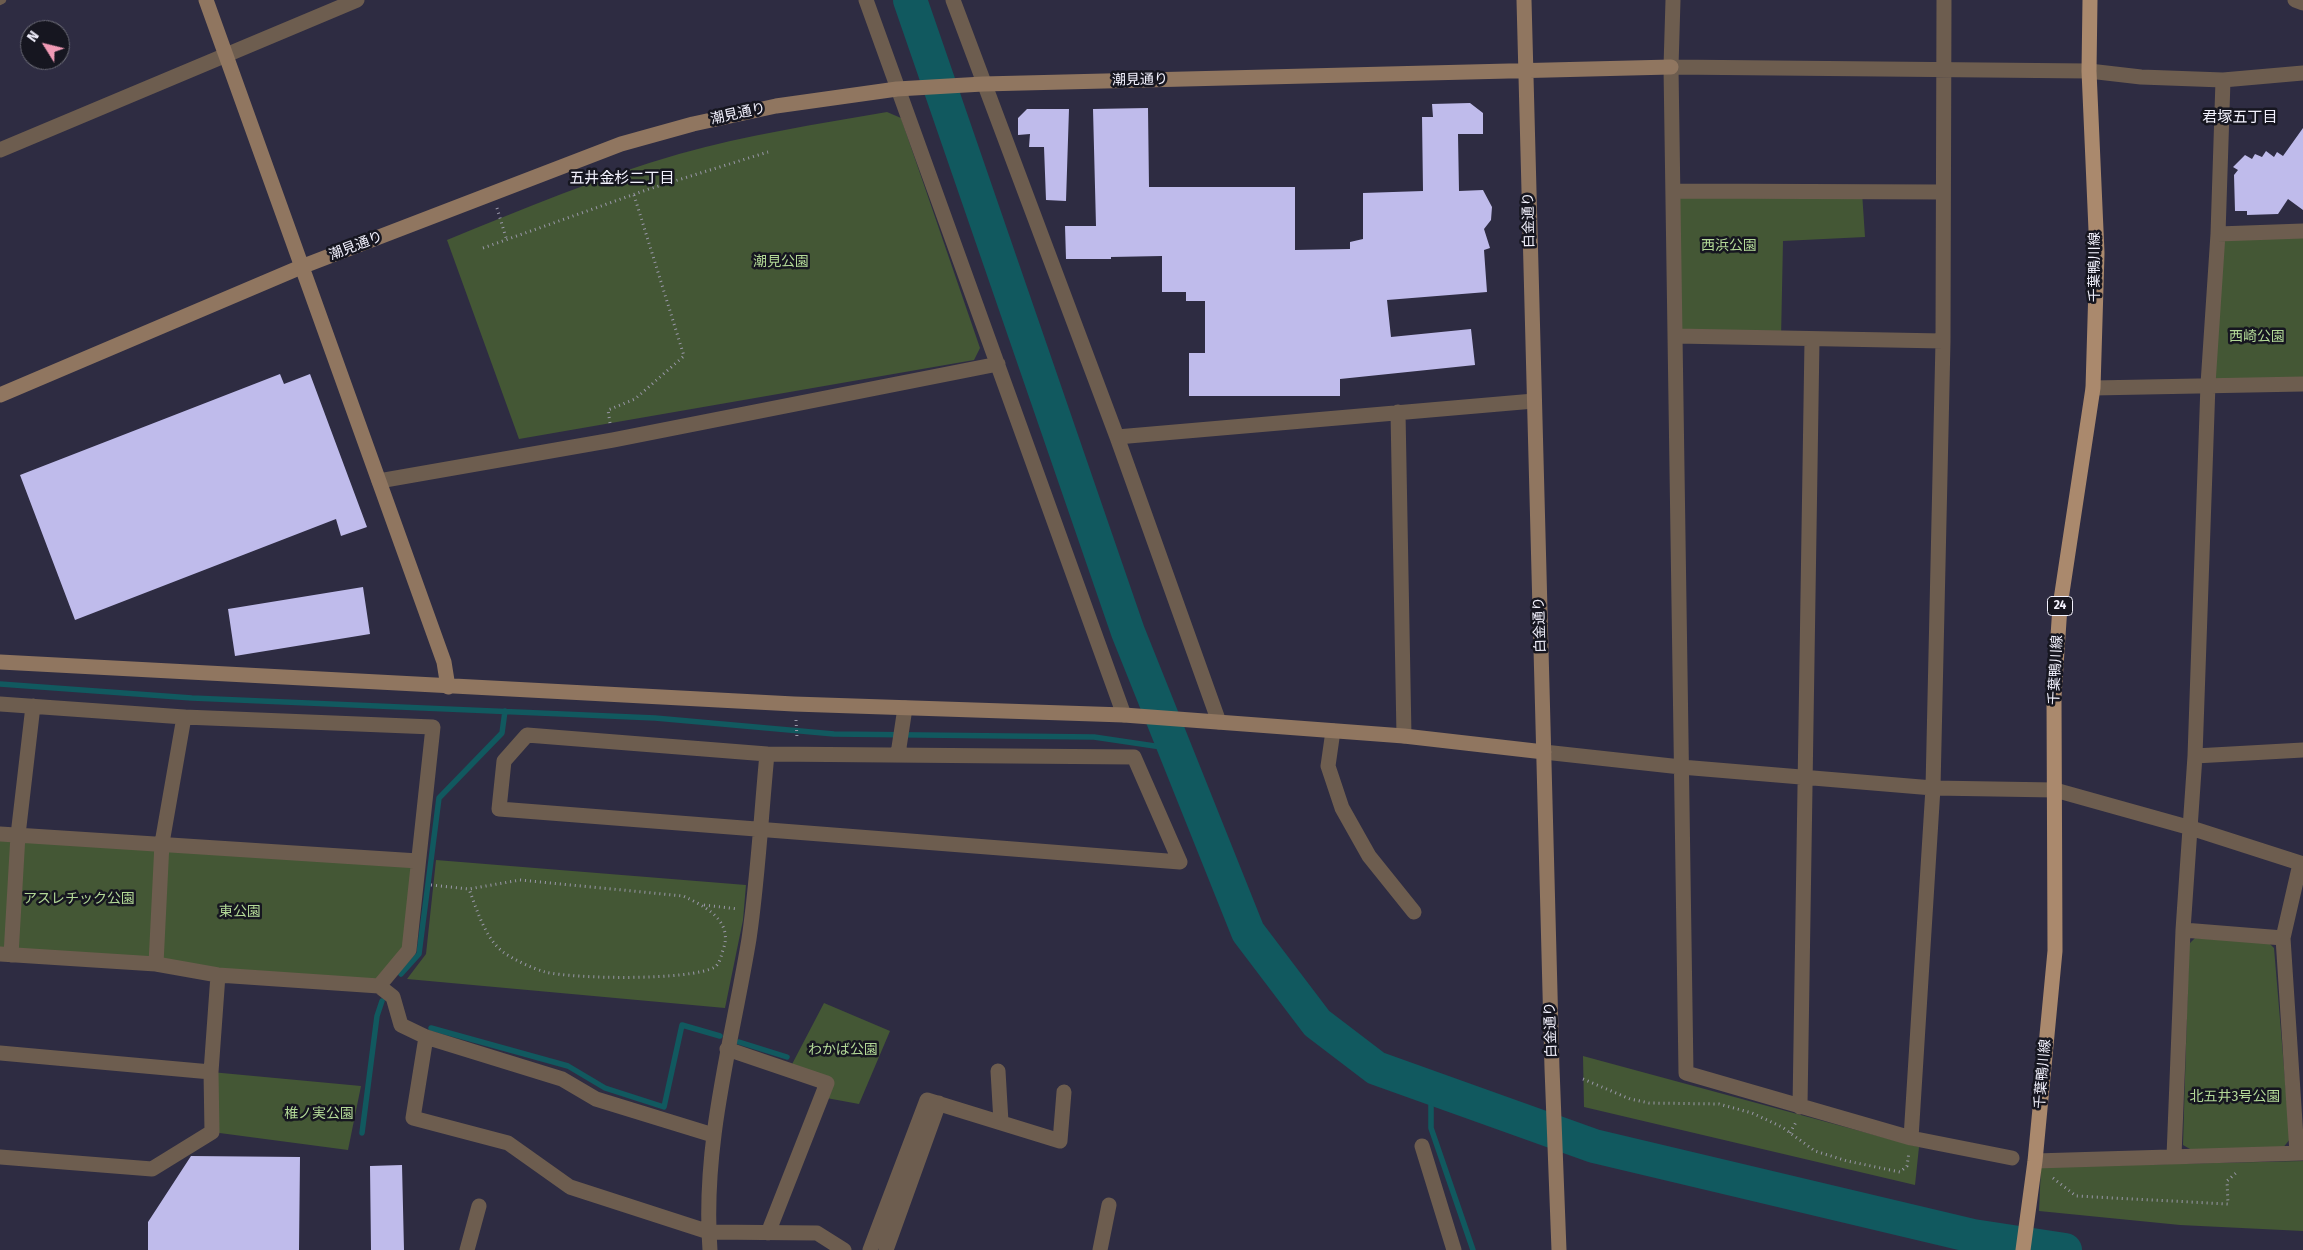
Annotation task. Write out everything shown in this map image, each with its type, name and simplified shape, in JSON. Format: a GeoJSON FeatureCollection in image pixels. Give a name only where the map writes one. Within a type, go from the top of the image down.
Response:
{"type":"FeatureCollection","features":[{"type":"Feature","properties":{"kind":"main road","name":"千葉鴨川線"},"geometry":{"type":"LineString","coordinates":[[2023,1250],[2035,1161],[2055,951],[2054,696],[2060,606],[2093,388],[2097,253],[2090,71],[2090,0]]}},
{"type":"Feature","properties":{"kind":"street"},"geometry":{"type":"LineString","coordinates":[[206,0],[444,662],[448,687]]}},
{"type":"Feature","properties":{"kind":"street"},"geometry":{"type":"LineString","coordinates":[[0,150],[357,0]]}},
{"type":"Feature","properties":{"kind":"street"},"geometry":{"type":"LineString","coordinates":[[866,0],[1124,715]]}},
{"type":"Feature","properties":{"kind":"street"},"geometry":{"type":"LineString","coordinates":[[952,0],[1117,437],[1219,722]]}},
{"type":"Feature","properties":{"kind":"street","name":"白金通り"},"geometry":{"type":"LineString","coordinates":[[1524,0],[1552,1068],[1559,1250]]}},
{"type":"Feature","properties":{"kind":"street"},"geometry":{"type":"LineString","coordinates":[[1673,0],[1671,68],[1686,1073],[1911,1138],[2012,1158]]}},
{"type":"Feature","properties":{"kind":"street"},"geometry":{"type":"LineString","coordinates":[[1911,1138],[1933,788],[1943,341],[1944,0]]}},
{"type":"Feature","properties":{"kind":"street"},"geometry":{"type":"LineString","coordinates":[[2295,0],[2303,3]]}},
{"type":"Feature","properties":{"kind":"street"},"geometry":{"type":"LineString","coordinates":[[1671,68],[2090,71],[2141,77],[2224,80],[2303,73]]}},
{"type":"Feature","properties":{"kind":"street","name":"潮見通り"},"geometry":{"type":"LineString","coordinates":[[0,395],[302,267],[621,144],[693,124],[776,106],[897,89],[983,84],[1671,68]]}},
{"type":"Feature","properties":{"kind":"street"},"geometry":{"type":"LineString","coordinates":[[2174,1156],[2183,930],[2195,756],[2208,384],[2218,234],[2224,80]]}},
{"type":"Feature","properties":{"kind":"street"},"geometry":{"type":"LineString","coordinates":[[1674,192],[1944,192]]}},
{"type":"Feature","properties":{"kind":"street"},"geometry":{"type":"LineString","coordinates":[[2218,234],[2303,231]]}},
{"type":"Feature","properties":{"kind":"street"},"geometry":{"type":"LineString","coordinates":[[1676,336],[1943,341]]}},
{"type":"Feature","properties":{"kind":"street"},"geometry":{"type":"LineString","coordinates":[[1800,1107],[1812,340]]}},
{"type":"Feature","properties":{"kind":"street"},"geometry":{"type":"LineString","coordinates":[[379,481],[613,440],[998,364]]}},
{"type":"Feature","properties":{"kind":"street"},"geometry":{"type":"LineString","coordinates":[[2093,388],[2208,384],[2303,384]]}},
{"type":"Feature","properties":{"kind":"street"},"geometry":{"type":"LineString","coordinates":[[1117,437],[1534,401]]}},
{"type":"Feature","properties":{"kind":"street"},"geometry":{"type":"LineString","coordinates":[[1398,412],[1404,736]]}},
{"type":"Feature","properties":{"kind":"street"},"geometry":{"type":"LineString","coordinates":[[0,662],[794,704],[1124,715],[1404,736],[1681,767],[1806,778],[1933,788],[2055,790],[2191,828],[2302,864],[2283,938],[2300,1153],[2035,1161]]}},
{"type":"Feature","properties":{"kind":"street"},"geometry":{"type":"LineString","coordinates":[[0,704],[184,717],[433,727],[408,950],[379,986]]}},
{"type":"Feature","properties":{"kind":"street"},"geometry":{"type":"LineString","coordinates":[[33,706],[5,955],[156,964],[218,975],[379,986],[393,997],[401,1025],[426,1037],[562,1078],[596,1099],[713,1135]]}},
{"type":"Feature","properties":{"kind":"street"},"geometry":{"type":"LineString","coordinates":[[898,754],[905,708]]}},
{"type":"Feature","properties":{"kind":"street"},"geometry":{"type":"LineString","coordinates":[[156,964],[162,843],[184,717]]}},
{"type":"Feature","properties":{"kind":"street"},"geometry":{"type":"LineString","coordinates":[[1333,731],[1328,766],[1342,808],[1369,856],[1414,912]]}},
{"type":"Feature","properties":{"kind":"street"},"geometry":{"type":"LineString","coordinates":[[526,735],[767,754],[1134,757],[1180,862],[760,831],[499,809],[504,761],[526,735]]}},
{"type":"Feature","properties":{"kind":"street"},"geometry":{"type":"LineString","coordinates":[[2195,756],[2303,750]]}},
{"type":"Feature","properties":{"kind":"street"},"geometry":{"type":"LineString","coordinates":[[710,1250],[713,1135],[753,911],[767,754]]}},
{"type":"Feature","properties":{"kind":"street"},"geometry":{"type":"LineString","coordinates":[[0,834],[418,861]]}},
{"type":"Feature","properties":{"kind":"street"},"geometry":{"type":"LineString","coordinates":[[2183,930],[2283,938]]}},
{"type":"Feature","properties":{"kind":"street"},"geometry":{"type":"LineString","coordinates":[[0,1156],[152,1169],[212,1132],[211,1072],[218,975]]}},
{"type":"Feature","properties":{"kind":"street"},"geometry":{"type":"LineString","coordinates":[[426,1037],[413,1118],[508,1143],[570,1187],[709,1232],[816,1233],[844,1250]]}},
{"type":"Feature","properties":{"kind":"street"},"geometry":{"type":"LineString","coordinates":[[727,1049],[827,1083],[768,1233]]}},
{"type":"Feature","properties":{"kind":"street"},"geometry":{"type":"LineString","coordinates":[[0,1053],[211,1072]]}},
{"type":"Feature","properties":{"kind":"street"},"geometry":{"type":"LineString","coordinates":[[998,1071],[1001,1122]]}},
{"type":"Feature","properties":{"kind":"street"},"geometry":{"type":"LineString","coordinates":[[870,1250],[928,1100],[1060,1141],[1064,1092]]}},
{"type":"Feature","properties":{"kind":"street"},"geometry":{"type":"LineString","coordinates":[[886,1250],[939,1103]]}},
{"type":"Feature","properties":{"kind":"street"},"geometry":{"type":"LineString","coordinates":[[1422,1146],[1454,1250]]}},
{"type":"Feature","properties":{"kind":"street"},"geometry":{"type":"LineString","coordinates":[[1100,1250],[1109,1205]]}},
{"type":"Feature","properties":{"kind":"street"},"geometry":{"type":"LineString","coordinates":[[467,1250],[479,1206]]}},
{"type":"Feature","properties":{"kind":"path"},"geometry":{"type":"LineString","coordinates":[[483,248],[634,195],[768,152]]}},
{"type":"Feature","properties":{"kind":"path"},"geometry":{"type":"LineString","coordinates":[[493,194],[507,241]]}},
{"type":"Feature","properties":{"kind":"path"},"geometry":{"type":"LineString","coordinates":[[613,440],[608,410],[635,399],[684,356],[634,195]]}},
{"type":"Feature","properties":{"kind":"path"},"geometry":{"type":"LineString","coordinates":[[794,704],[799,753]]}},
{"type":"Feature","properties":{"kind":"path"},"geometry":{"type":"LineString","coordinates":[[444,887],[469,889],[520,880],[683,896],[704,905],[753,911]]}},
{"type":"Feature","properties":{"kind":"path"},"geometry":{"type":"LineString","coordinates":[[469,889],[481,919],[503,952],[544,972],[577,976],[681,975],[715,966],[719,962],[726,944],[724,927],[704,905]]}},
{"type":"Feature","properties":{"kind":"path"},"geometry":{"type":"LineString","coordinates":[[1583,1079],[1616,1094],[1649,1103],[1719,1104],[1752,1112],[1782,1127],[1816,1151],[1847,1161],[1900,1172],[1907,1166],[1911,1138]]}},
{"type":"Feature","properties":{"kind":"path"},"geometry":{"type":"LineString","coordinates":[[2048,1173],[2076,1196],[2228,1204],[2227,1181],[2234,1172],[2244,1172]]}},
{"type":"Feature","properties":{"kind":"green space","name":"潮見公園"},"geometry":{"type":"Polygon","coordinates":[[[887,112],[901,118],[980,348],[974,360],[519,439],[447,240],[590,183],[679,154],[756,136],[887,112]]]}},
{"type":"Feature","properties":{"kind":"green space","name":"西浜公園"},"geometry":{"type":"Polygon","coordinates":[[[1674,191],[1862,192],[1865,237],[1783,241],[1781,339],[1676,336],[1674,191]]]}},
{"type":"Feature","properties":{"kind":"green space","name":"西崎公園"},"geometry":{"type":"Polygon","coordinates":[[[2303,231],[2303,384],[2208,384],[2218,234],[2303,231]]]}},
{"type":"Feature","properties":{"kind":"green space","name":"東公園"},"geometry":{"type":"Polygon","coordinates":[[[0,834],[418,861],[409,950],[379,986],[0,954],[0,834]]]}},
{"type":"Feature","properties":{"kind":"green space"},"geometry":{"type":"Polygon","coordinates":[[[436,860],[746,885],[743,920],[725,1008],[407,979],[426,954],[436,860]]]}},
{"type":"Feature","properties":{"kind":"green space","name":"北五井3号公園"},"geometry":{"type":"Polygon","coordinates":[[[2195,938],[2269,943],[2274,948],[2290,1139],[2282,1149],[2190,1149],[2183,1145],[2189,944],[2195,938]]]}},
{"type":"Feature","properties":{"kind":"green space","name":"わかば公園"},"geometry":{"type":"Polygon","coordinates":[[[824,1003],[890,1031],[859,1104],[821,1097],[827,1083],[789,1070],[824,1003]]]}},
{"type":"Feature","properties":{"kind":"green space"},"geometry":{"type":"Polygon","coordinates":[[[1583,1056],[1919,1147],[1915,1185],[1584,1107],[1583,1056]]]}},
{"type":"Feature","properties":{"kind":"green space","name":"椎ノ実公園"},"geometry":{"type":"Polygon","coordinates":[[[211,1072],[361,1086],[348,1150],[212,1132],[211,1072]]]}},
{"type":"Feature","properties":{"kind":"green space"},"geometry":{"type":"Polygon","coordinates":[[[2303,1161],[2303,1231],[2180,1225],[2039,1211],[2041,1167],[2303,1161]]]}},
{"type":"Feature","properties":{"kind":"building"},"geometry":{"type":"Polygon","coordinates":[[[1470,103],[1483,113],[1483,134],[1458,134],[1459,191],[1483,190],[1492,207],[1491,220],[1484,229],[1490,248],[1484,250],[1487,292],[1387,300],[1391,337],[1471,329],[1475,365],[1340,379],[1340,396],[1189,396],[1189,353],[1205,353],[1205,301],[1186,301],[1186,292],[1162,292],[1162,256],[1066,259],[1065,226],[1096,226],[1093,109],[1148,108],[1149,187],[1295,187],[1295,250],[1350,249],[1350,242],[1363,239],[1363,193],[1423,191],[1422,117],[1433,117],[1432,104],[1470,103]]]}},
{"type":"Feature","properties":{"kind":"building"},"geometry":{"type":"Polygon","coordinates":[[[1027,109],[1069,109],[1066,201],[1046,200],[1044,147],[1029,147],[1030,134],[1018,135],[1018,118],[1027,109]]]}},
{"type":"Feature","properties":{"kind":"building"},"geometry":{"type":"Polygon","coordinates":[[[2303,128],[2303,210],[2288,199],[2278,214],[2247,215],[2247,211],[2235,211],[2234,175],[2238,170],[2233,167],[2245,155],[2252,159],[2255,154],[2262,157],[2266,151],[2274,157],[2277,152],[2283,156],[2303,128]]]}},
{"type":"Feature","properties":{"kind":"building"},"geometry":{"type":"Polygon","coordinates":[[[280,374],[284,384],[310,374],[367,527],[341,536],[336,519],[75,620],[20,475],[280,374]]]}},
{"type":"Feature","properties":{"kind":"building"},"geometry":{"type":"Polygon","coordinates":[[[363,587],[370,634],[235,656],[228,609],[363,587]]]}},
{"type":"Feature","properties":{"kind":"building"},"geometry":{"type":"Polygon","coordinates":[[[191,1156],[300,1157],[299,1250],[148,1250],[148,1222],[191,1156]]]}},
{"type":"Feature","properties":{"kind":"building"},"geometry":{"type":"Polygon","coordinates":[[[402,1165],[404,1250],[371,1250],[370,1166],[402,1165]]]}},
{"type":"Feature","properties":{"kind":"waterway"},"geometry":{"type":"LineString","coordinates":[[910,0],[1128,632],[1248,932],[1317,1023],[1376,1068],[1594,1146],[1973,1236],[2065,1250]]}},
{"type":"Feature","properties":{"kind":"waterway"},"geometry":{"type":"LineString","coordinates":[[0,684],[192,698],[655,718],[834,734],[1094,737],[1175,749]]}},
{"type":"Feature","properties":{"kind":"waterway"},"geometry":{"type":"LineString","coordinates":[[401,974],[419,954],[439,798],[502,733],[505,711]]}},
{"type":"Feature","properties":{"kind":"waterway"},"geometry":{"type":"LineString","coordinates":[[362,1133],[377,1016],[382,1001]]}},
{"type":"Feature","properties":{"kind":"waterway"},"geometry":{"type":"LineString","coordinates":[[431,1028],[568,1066],[605,1088],[664,1107],[682,1025],[720,1036]]}},
{"type":"Feature","properties":{"kind":"waterway"},"geometry":{"type":"LineString","coordinates":[[739,1042],[787,1057]]}},
{"type":"Feature","properties":{"kind":"waterway"},"geometry":{"type":"LineString","coordinates":[[1431,1088],[1431,1128],[1473,1250]]}},
{"type":"Feature","properties":{"kind":"district","name":"君塚五丁目"},"geometry":{"type":"Point","coordinates":[2240,118]}},
{"type":"Feature","properties":{"kind":"district","name":"五井金杉二丁目"},"geometry":{"type":"Point","coordinates":[622,179]}},
{"type":"Feature","properties":{"kind":"park label","name":"アスレチック公園"},"geometry":{"type":"Point","coordinates":[79,899]}}]}
